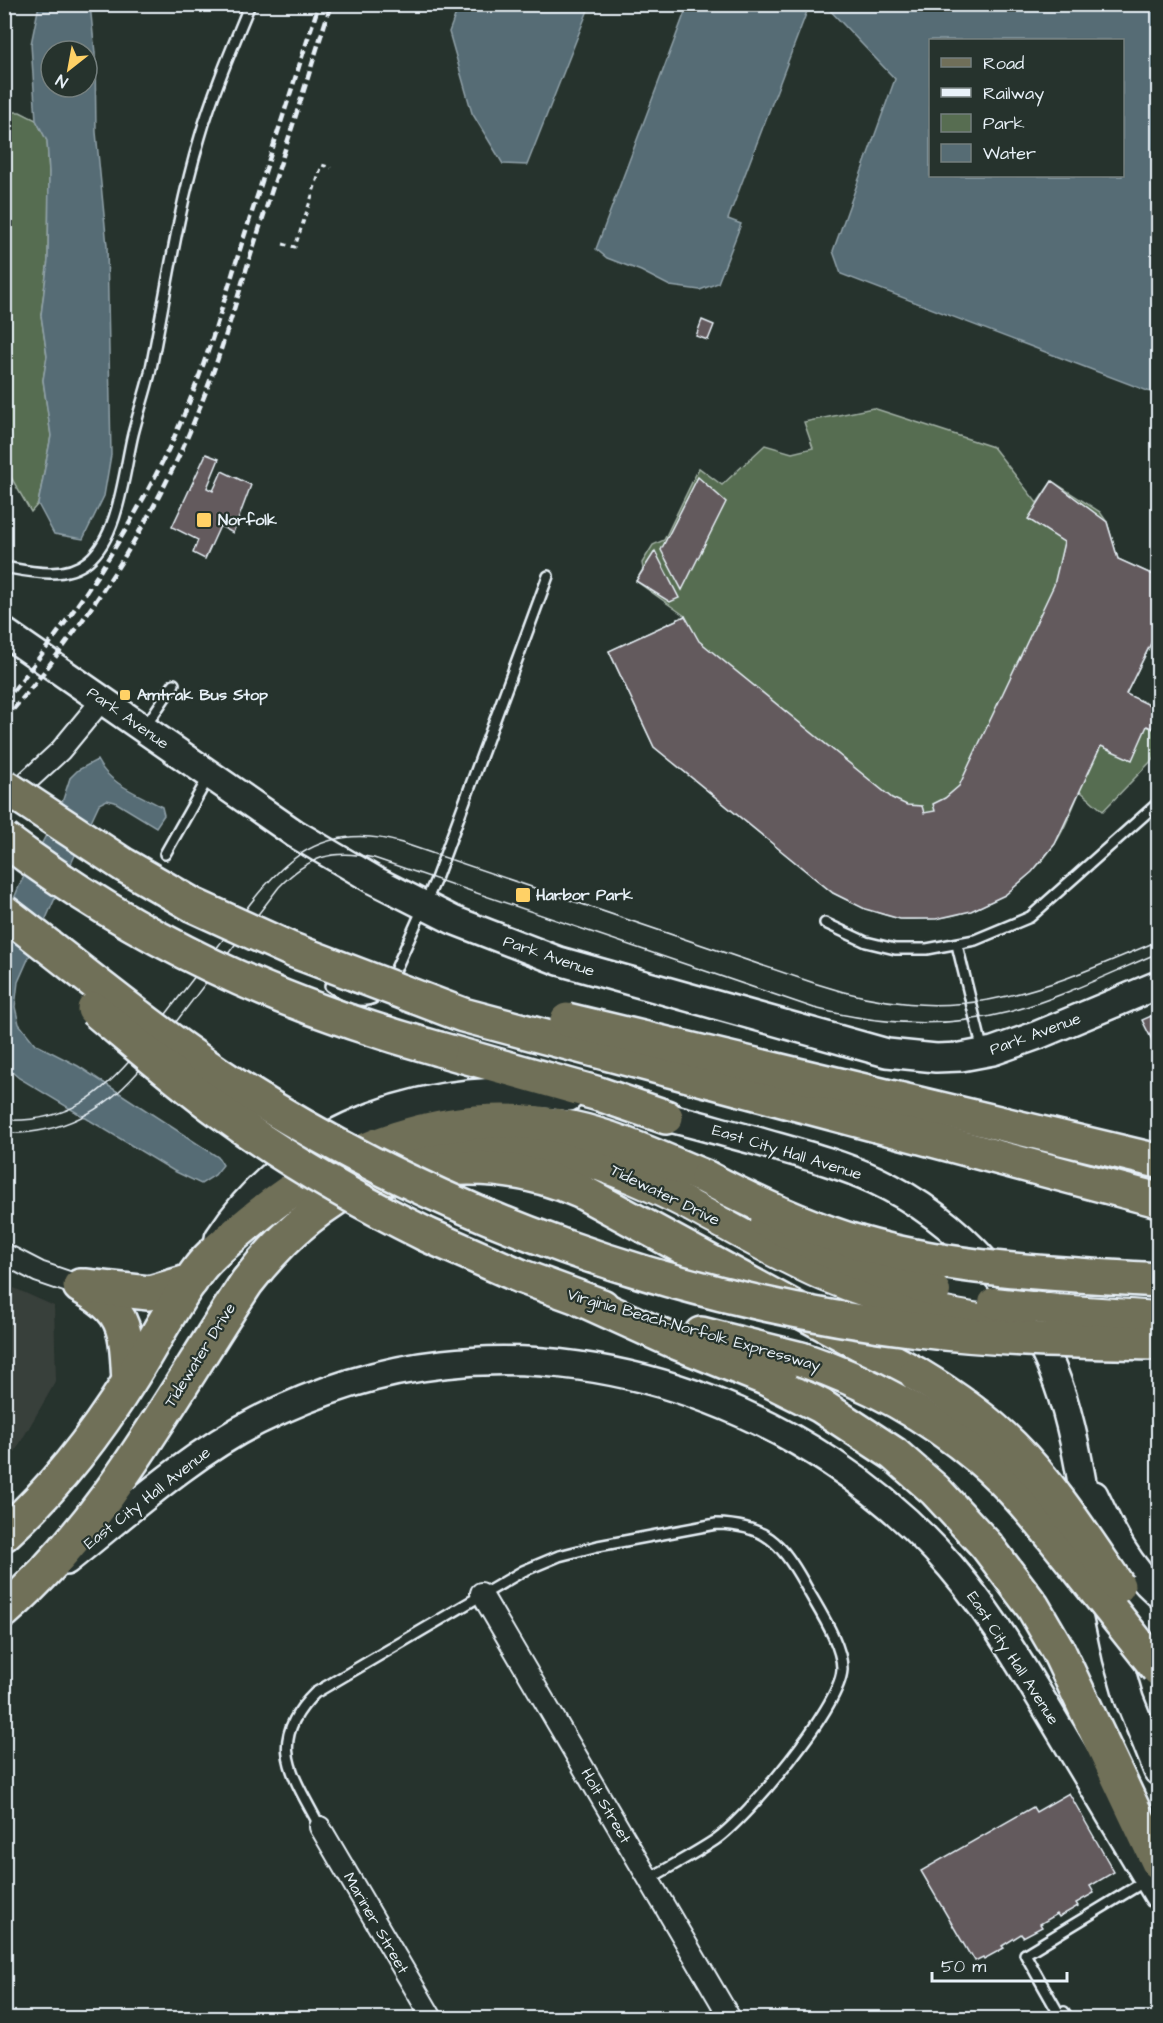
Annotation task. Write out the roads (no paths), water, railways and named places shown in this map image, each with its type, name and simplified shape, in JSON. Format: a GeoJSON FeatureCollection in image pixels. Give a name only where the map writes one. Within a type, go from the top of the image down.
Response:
{"type":"FeatureCollection","features":[{"type":"Feature","properties":{"kind":"highway"},"geometry":{"type":"LineString","coordinates":[[4,786],[159,887],[325,974],[463,1015],[1158,1200]]}},
{"type":"Feature","properties":{"kind":"highway"},"geometry":{"type":"LineString","coordinates":[[4,838],[50,872],[108,909],[196,959],[262,990],[330,1016],[599,1094],[666,1117]]}},
{"type":"Feature","properties":{"kind":"highway"},"geometry":{"type":"LineString","coordinates":[[4,912],[165,1036],[272,1108],[407,1182],[547,1241],[688,1286],[750,1301],[853,1321],[997,1337],[1158,1343]]}},
{"type":"Feature","properties":{"kind":"highway","name":"Virginia Beach-Norfolk Expressway"},"geometry":{"type":"LineString","coordinates":[[4,926],[50,971],[170,1074],[280,1153],[336,1187],[425,1234],[488,1263],[581,1299],[650,1321],[801,1359],[849,1377],[928,1419],[980,1458],[1002,1479],[1041,1522],[1158,1670]]}},
{"type":"Feature","properties":{"kind":"highway"},"geometry":{"type":"LineString","coordinates":[[325,974],[1158,1161]]}},
{"type":"Feature","properties":{"kind":"highway","name":"Tidewater Drive"},"geometry":{"type":"LineString","coordinates":[[4,1534],[29,1510],[72,1461],[129,1382],[196,1274],[256,1216],[302,1182],[325,1169],[374,1145],[426,1128],[483,1121],[541,1123],[598,1135],[652,1155],[699,1190],[753,1202],[797,1221],[883,1249],[983,1268],[1158,1280]]}},
{"type":"Feature","properties":{"kind":"highway"},"geometry":{"type":"LineString","coordinates":[[363,1184],[405,1174],[466,1167],[523,1172],[561,1183],[582,1192],[916,1374],[974,1413],[1012,1446],[1029,1465],[1072,1519],[1143,1623],[1158,1651]]}},
{"type":"Feature","properties":{"kind":"highway","name":"Tidewater Drive"},"geometry":{"type":"LineString","coordinates":[[9,1607],[55,1559],[115,1485],[234,1301],[262,1263],[297,1226],[325,1206],[363,1184]]}},
{"type":"Feature","properties":{"kind":"highway"},"geometry":{"type":"LineString","coordinates":[[80,1286],[149,1293],[196,1274]]}},
{"type":"Feature","properties":{"kind":"highway"},"geometry":{"type":"LineString","coordinates":[[80,1286],[103,1300],[117,1315],[124,1335],[129,1382]]}},
{"type":"Feature","properties":{"kind":"highway"},"geometry":{"type":"LineString","coordinates":[[581,1299],[678,1343],[765,1378],[821,1406],[886,1449],[934,1490],[982,1540],[1033,1607],[1058,1650],[1155,1879]]}},
{"type":"Feature","properties":{"kind":"main road","name":"Park Avenue"},"geometry":{"type":"LineString","coordinates":[[4,632],[210,776],[315,846],[424,906],[478,930],[559,961],[878,1051],[903,1056],[936,1058],[983,1053],[1038,1035],[1158,985]]}},
{"type":"Feature","properties":{"kind":"main road","name":"East City Hall Avenue"},"geometry":{"type":"LineString","coordinates":[[196,1274],[236,1214],[267,1180],[310,1148],[330,1136],[379,1114],[454,1095],[512,1092],[564,1096],[666,1117],[804,1154],[852,1170],[894,1190],[947,1224],[963,1238],[992,1270],[1021,1308],[1038,1336],[1059,1386],[1078,1460],[1111,1634],[1122,1678],[1158,1771]]}},
{"type":"Feature","properties":{"kind":"main road","name":"Tidewater Drive"},"geometry":{"type":"LineString","coordinates":[[363,1184],[393,1168],[442,1153],[479,1148],[519,1148],[558,1152],[595,1162],[632,1176],[699,1190],[817,1248],[875,1272],[934,1291],[993,1303],[1036,1308],[1158,1317]]}},
{"type":"Feature","properties":{"kind":"main road","name":"Tidewater Drive"},"geometry":{"type":"LineString","coordinates":[[699,1190],[824,1275],[900,1302],[974,1319],[1158,1343]]}},
{"type":"Feature","properties":{"kind":"main road","name":"East City Hall Avenue"},"geometry":{"type":"LineString","coordinates":[[9,1607],[201,1454],[256,1422],[316,1395],[372,1377],[404,1370],[473,1361],[529,1360],[625,1376],[696,1395],[780,1432],[839,1467],[865,1486],[935,1549],[976,1598],[1009,1645],[1155,1879]]}},
{"type":"Feature","properties":{"kind":"main road"},"geometry":{"type":"LineString","coordinates":[[1078,1460],[1120,1548],[1142,1578],[1158,1593]]}},
{"type":"Feature","properties":{"kind":"street"},"geometry":{"type":"LineString","coordinates":[[4,802],[60,751],[102,700]]}},
{"type":"Feature","properties":{"kind":"street"},"geometry":{"type":"LineString","coordinates":[[4,1254],[39,1272],[80,1286]]}},
{"type":"Feature","properties":{"kind":"street","name":"Holt Street"},"geometry":{"type":"LineString","coordinates":[[482,1593],[730,2019]]}},
{"type":"Feature","properties":{"kind":"street","name":"Mariner Street"},"geometry":{"type":"LineString","coordinates":[[320,1827],[425,2016]]}},
{"type":"Feature","properties":{"kind":"lane"},"geometry":{"type":"LineString","coordinates":[[4,567],[36,573],[54,573],[75,569],[88,561],[99,549],[112,523],[149,376],[183,203],[200,136],[250,4]]}},
{"type":"Feature","properties":{"kind":"lane"},"geometry":{"type":"LineString","coordinates":[[325,974],[345,997],[366,1001],[377,996],[391,980],[449,843],[548,576]]}},
{"type":"Feature","properties":{"kind":"lane"},"geometry":{"type":"LineString","coordinates":[[144,729],[174,684]]}},
{"type":"Feature","properties":{"kind":"lane"},"geometry":{"type":"LineString","coordinates":[[165,854],[210,776]]}},
{"type":"Feature","properties":{"kind":"lane"},"geometry":{"type":"LineString","coordinates":[[825,923],[866,942],[895,949],[927,949],[975,940],[1030,917],[1158,803]]}},
{"type":"Feature","properties":{"kind":"lane"},"geometry":{"type":"LineString","coordinates":[[957,945],[983,1053]]}},
{"type":"Feature","properties":{"kind":"lane"},"geometry":{"type":"LineString","coordinates":[[320,1827],[291,1771],[287,1756],[288,1740],[294,1720],[303,1705],[315,1693],[482,1593],[523,1571],[560,1556],[598,1546],[716,1524],[735,1524],[754,1530],[770,1539],[790,1560],[821,1614],[840,1654],[842,1670],[839,1685],[802,1744],[758,1800],[736,1823],[716,1839],[649,1879]]}},
{"type":"Feature","properties":{"kind":"lane"},"geometry":{"type":"LineString","coordinates":[[1138,1722],[1158,1741]]}},
{"type":"Feature","properties":{"kind":"lane"},"geometry":{"type":"LineString","coordinates":[[1059,2017],[1025,1954],[1155,1879]]}},
{"type":"Feature","properties":{"kind":"water"},"geometry":{"type":"Polygon","coordinates":[[[688,4],[1158,5],[1158,395],[841,274],[833,251],[895,79],[825,5],[809,6],[728,219],[741,224],[718,283],[700,290],[670,286],[641,271],[607,258],[596,249],[688,4]]]}},
{"type":"Feature","properties":{"kind":"water"},"geometry":{"type":"Polygon","coordinates":[[[39,5],[90,5],[94,39],[39,39],[39,99],[96,99],[96,132],[107,246],[111,455],[104,496],[83,539],[54,534],[38,504],[51,436],[43,380],[47,356],[41,315],[48,260],[49,172],[47,141],[36,120],[31,44],[39,5]]]}},
{"type":"Feature","properties":{"kind":"water"},"geometry":{"type":"Polygon","coordinates":[[[459,5],[590,5],[527,165],[503,164],[472,113],[449,32],[459,5]]]}},
{"type":"Feature","properties":{"kind":"water"},"geometry":{"type":"Polygon","coordinates":[[[97,760],[109,776],[117,782],[162,807],[164,815],[156,827],[115,802],[107,800],[99,804],[18,982],[15,1007],[19,1024],[35,1044],[78,1066],[218,1157],[223,1165],[215,1175],[201,1184],[174,1171],[19,1078],[5,1066],[5,920],[20,884],[60,809],[70,778],[78,770],[97,760]]]}},
{"type":"Feature","properties":{"kind":"tram line"},"geometry":{"type":"LineString","coordinates":[[4,1120],[26,1120],[64,1111],[96,1093],[111,1081],[139,1050],[273,877],[293,859],[315,846],[340,838],[369,837],[402,843],[817,984],[866,997],[910,1004],[952,1004],[992,999],[1031,990],[1158,941]]}},
{"type":"Feature","properties":{"kind":"tram line"},"geometry":{"type":"LineString","coordinates":[[4,1133],[24,1133],[61,1125],[78,1119],[109,1100],[137,1073],[279,887],[300,868],[334,855],[346,854],[374,858],[814,1008],[887,1021],[936,1023],[1009,1012],[1066,993],[1158,953]]}},
{"type":"Feature","properties":{"kind":"railway"},"geometry":{"type":"LineString","coordinates":[[4,702],[57,634],[106,562],[169,449],[209,349],[319,4]]}},
{"type":"Feature","properties":{"kind":"railway"},"geometry":{"type":"LineString","coordinates":[[4,720],[33,686],[88,613],[137,535],[180,455],[220,353],[331,4]]}},
{"type":"Feature","properties":{"kind":"place","name":"Norfolk"},"geometry":{"type":"Point","coordinates":[204,520]}},
{"type":"Feature","properties":{"kind":"place","name":"Amtrak Bus Stop"},"geometry":{"type":"Point","coordinates":[125,695]}},
{"type":"Feature","properties":{"kind":"place","name":"Harbor Park"},"geometry":{"type":"Point","coordinates":[523,895]}}]}
